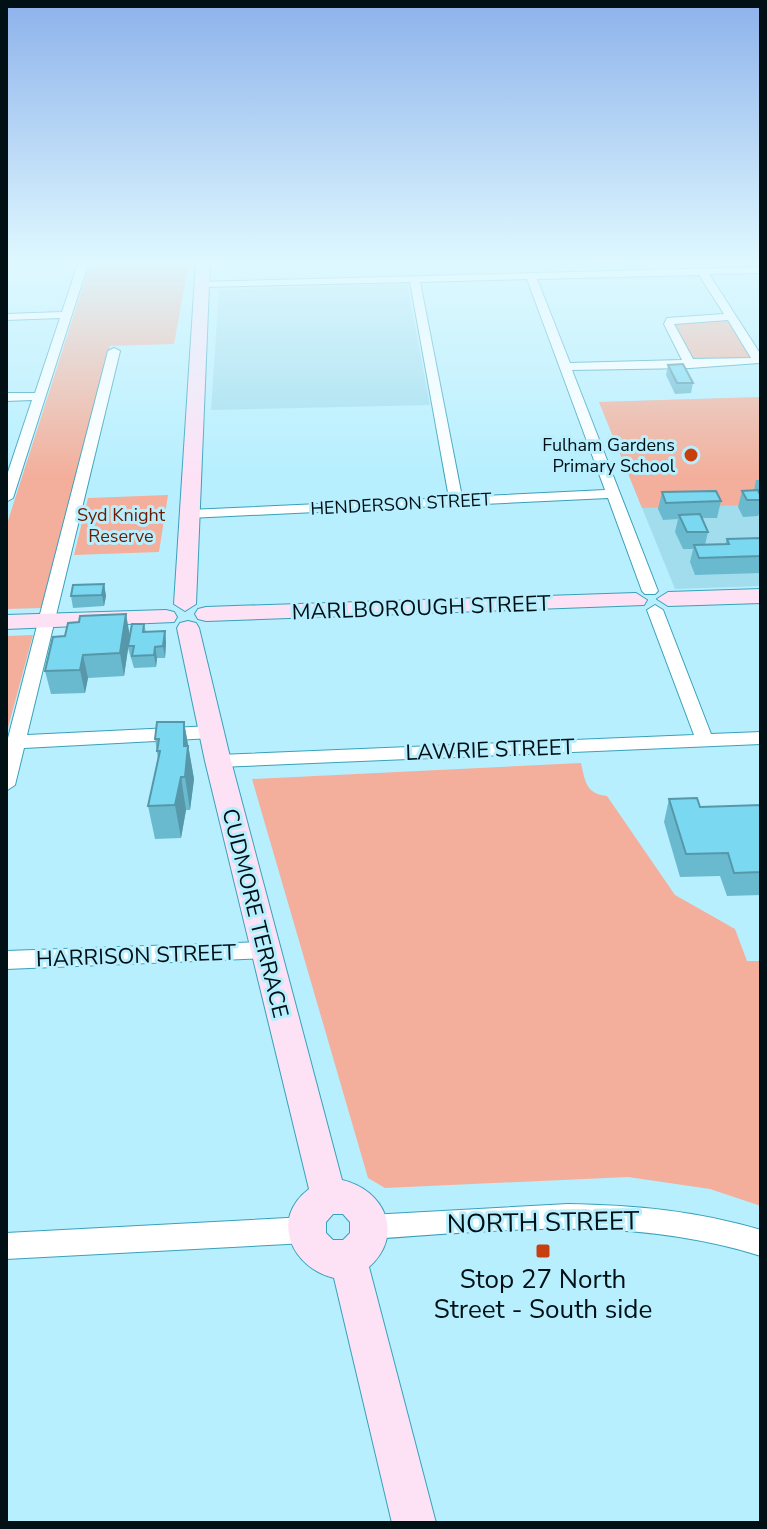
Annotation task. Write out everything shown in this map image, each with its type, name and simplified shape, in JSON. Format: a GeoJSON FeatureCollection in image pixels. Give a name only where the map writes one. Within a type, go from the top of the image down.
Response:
{"type":"FeatureCollection","features":[{"type":"Feature","properties":{"kind":"street"},"geometry":{"type":"LineString","coordinates":[[7,494],[60,332]]}},
{"type":"Feature","properties":{"kind":"street","name":"CUDMORE TERRACE"},"geometry":{"type":"LineString","coordinates":[[199,332],[186,616],[218,761],[329,1198]]}},
{"type":"Feature","properties":{"kind":"street"},"geometry":{"type":"LineString","coordinates":[[424,332],[456,501]]}},
{"type":"Feature","properties":{"kind":"street"},"geometry":{"type":"LineString","coordinates":[[552,332],[705,740]]}},
{"type":"Feature","properties":{"kind":"street"},"geometry":{"type":"LineString","coordinates":[[673,332],[690,365]]}},
{"type":"Feature","properties":{"kind":"street"},"geometry":{"type":"LineString","coordinates":[[565,367],[755,361],[757,358],[741,332]]}},
{"type":"Feature","properties":{"kind":"street"},"geometry":{"type":"LineString","coordinates":[[6,785],[114,351]]}},
{"type":"Feature","properties":{"kind":"street"},"geometry":{"type":"LineString","coordinates":[[6,397],[39,396]]}},
{"type":"Feature","properties":{"kind":"street","name":"HENDERSON STREET"},"geometry":{"type":"LineString","coordinates":[[189,514],[613,494]]}},
{"type":"Feature","properties":{"kind":"street","name":"MARLBOROUGH STREET"},"geometry":{"type":"LineString","coordinates":[[6,622],[761,596]]}},
{"type":"Feature","properties":{"kind":"street"},"geometry":{"type":"LineString","coordinates":[[16,742],[212,732]]}},
{"type":"Feature","properties":{"kind":"street","name":"LAWRIE STREET"},"geometry":{"type":"LineString","coordinates":[[218,761],[761,738]]}},
{"type":"Feature","properties":{"kind":"street","name":"HARRISON STREET"},"geometry":{"type":"LineString","coordinates":[[6,960],[266,950]]}},
{"type":"Feature","properties":{"kind":"street"},"geometry":{"type":"LineString","coordinates":[[340,1197],[356,1202],[366,1212],[370,1227],[363,1247],[348,1257],[332,1259],[319,1254],[309,1243],[306,1230],[313,1208],[329,1198],[340,1197]]}},
{"type":"Feature","properties":{"kind":"street","name":"NORTH STREET"},"geometry":{"type":"LineString","coordinates":[[370,1227],[626,1217],[693,1226],[761,1243]]}},
{"type":"Feature","properties":{"kind":"street"},"geometry":{"type":"LineString","coordinates":[[6,1246],[306,1230]]}},
{"type":"Feature","properties":{"kind":"street"},"geometry":{"type":"LineString","coordinates":[[348,1257],[414,1523]]}},
{"type":"Feature","properties":{"kind":"shaded area"},"geometry":{"type":"Polygon","coordinates":[[[216,332],[416,332],[430,405],[211,410],[216,332]]]}},
{"type":"Feature","properties":{"kind":"shaded area","name":"Fulham Gardens Primary School"},"geometry":{"type":"Polygon","coordinates":[[[761,397],[761,586],[675,589],[599,402],[761,397]]]}},
{"type":"Feature","properties":{"kind":"green space"},"geometry":{"type":"Polygon","coordinates":[[[68,332],[176,332],[174,344],[110,346],[42,608],[6,609],[6,527],[68,332]]]}},
{"type":"Feature","properties":{"kind":"green space"},"geometry":{"type":"Polygon","coordinates":[[[678,332],[737,332],[753,360],[692,363],[678,332]]]}},
{"type":"Feature","properties":{"kind":"green space","name":"Fulham Gardens Primary School"},"geometry":{"type":"Polygon","coordinates":[[[761,397],[761,491],[752,505],[642,508],[599,402],[761,397]]]}},
{"type":"Feature","properties":{"kind":"green space","name":"Syd Knight Reserve"},"geometry":{"type":"Polygon","coordinates":[[[168,495],[159,552],[74,555],[88,498],[168,495]]]}},
{"type":"Feature","properties":{"kind":"green space"},"geometry":{"type":"Polygon","coordinates":[[[33,635],[6,735],[6,636],[33,635]]]}},
{"type":"Feature","properties":{"kind":"green space"},"geometry":{"type":"Polygon","coordinates":[[[581,763],[588,786],[595,793],[607,796],[675,895],[735,929],[747,961],[761,961],[761,1206],[710,1189],[628,1177],[385,1188],[368,1178],[252,779],[581,763]]]}},
{"type":"Feature","properties":{"kind":"building"},"geometry":{"type":"Polygon","coordinates":[[[683,364],[693,383],[677,383],[668,365],[683,364]]]}},
{"type":"Feature","properties":{"kind":"building"},"geometry":{"type":"Polygon","coordinates":[[[758,490],[761,500],[747,500],[742,491],[758,490]]]}},
{"type":"Feature","properties":{"kind":"building"},"geometry":{"type":"Polygon","coordinates":[[[716,491],[721,501],[666,503],[662,492],[716,491]]]}},
{"type":"Feature","properties":{"kind":"building"},"geometry":{"type":"Polygon","coordinates":[[[700,514],[708,532],[687,532],[679,515],[700,514]]]}},
{"type":"Feature","properties":{"kind":"building"},"geometry":{"type":"Polygon","coordinates":[[[761,538],[761,556],[699,558],[694,545],[729,544],[727,539],[761,538]]]}},
{"type":"Feature","properties":{"kind":"building"},"geometry":{"type":"Polygon","coordinates":[[[104,584],[102,595],[71,596],[73,585],[104,584]]]}},
{"type":"Feature","properties":{"kind":"building"},"geometry":{"type":"Polygon","coordinates":[[[126,614],[120,653],[83,655],[80,670],[45,671],[53,637],[65,636],[68,623],[79,622],[80,616],[126,614]]]}},
{"type":"Feature","properties":{"kind":"building"},"geometry":{"type":"Polygon","coordinates":[[[132,624],[144,624],[143,632],[165,631],[163,646],[155,647],[154,655],[132,656],[134,646],[128,646],[132,624]]]}},
{"type":"Feature","properties":{"kind":"building"},"geometry":{"type":"Polygon","coordinates":[[[157,722],[184,722],[184,746],[188,746],[185,777],[181,777],[175,805],[148,806],[160,751],[157,751],[159,739],[155,739],[157,722]]]}},
{"type":"Feature","properties":{"kind":"building"},"geometry":{"type":"Polygon","coordinates":[[[697,798],[700,807],[761,805],[761,872],[734,873],[728,853],[686,854],[669,799],[697,798]]]}},
{"type":"Feature","properties":{"kind":"place","name":"Fulham Gardens Primary School"},"geometry":{"type":"Point","coordinates":[691,455]}},
{"type":"Feature","properties":{"kind":"place","name":"Stop 27 North Street - South side"},"geometry":{"type":"Point","coordinates":[543,1251]}}]}
